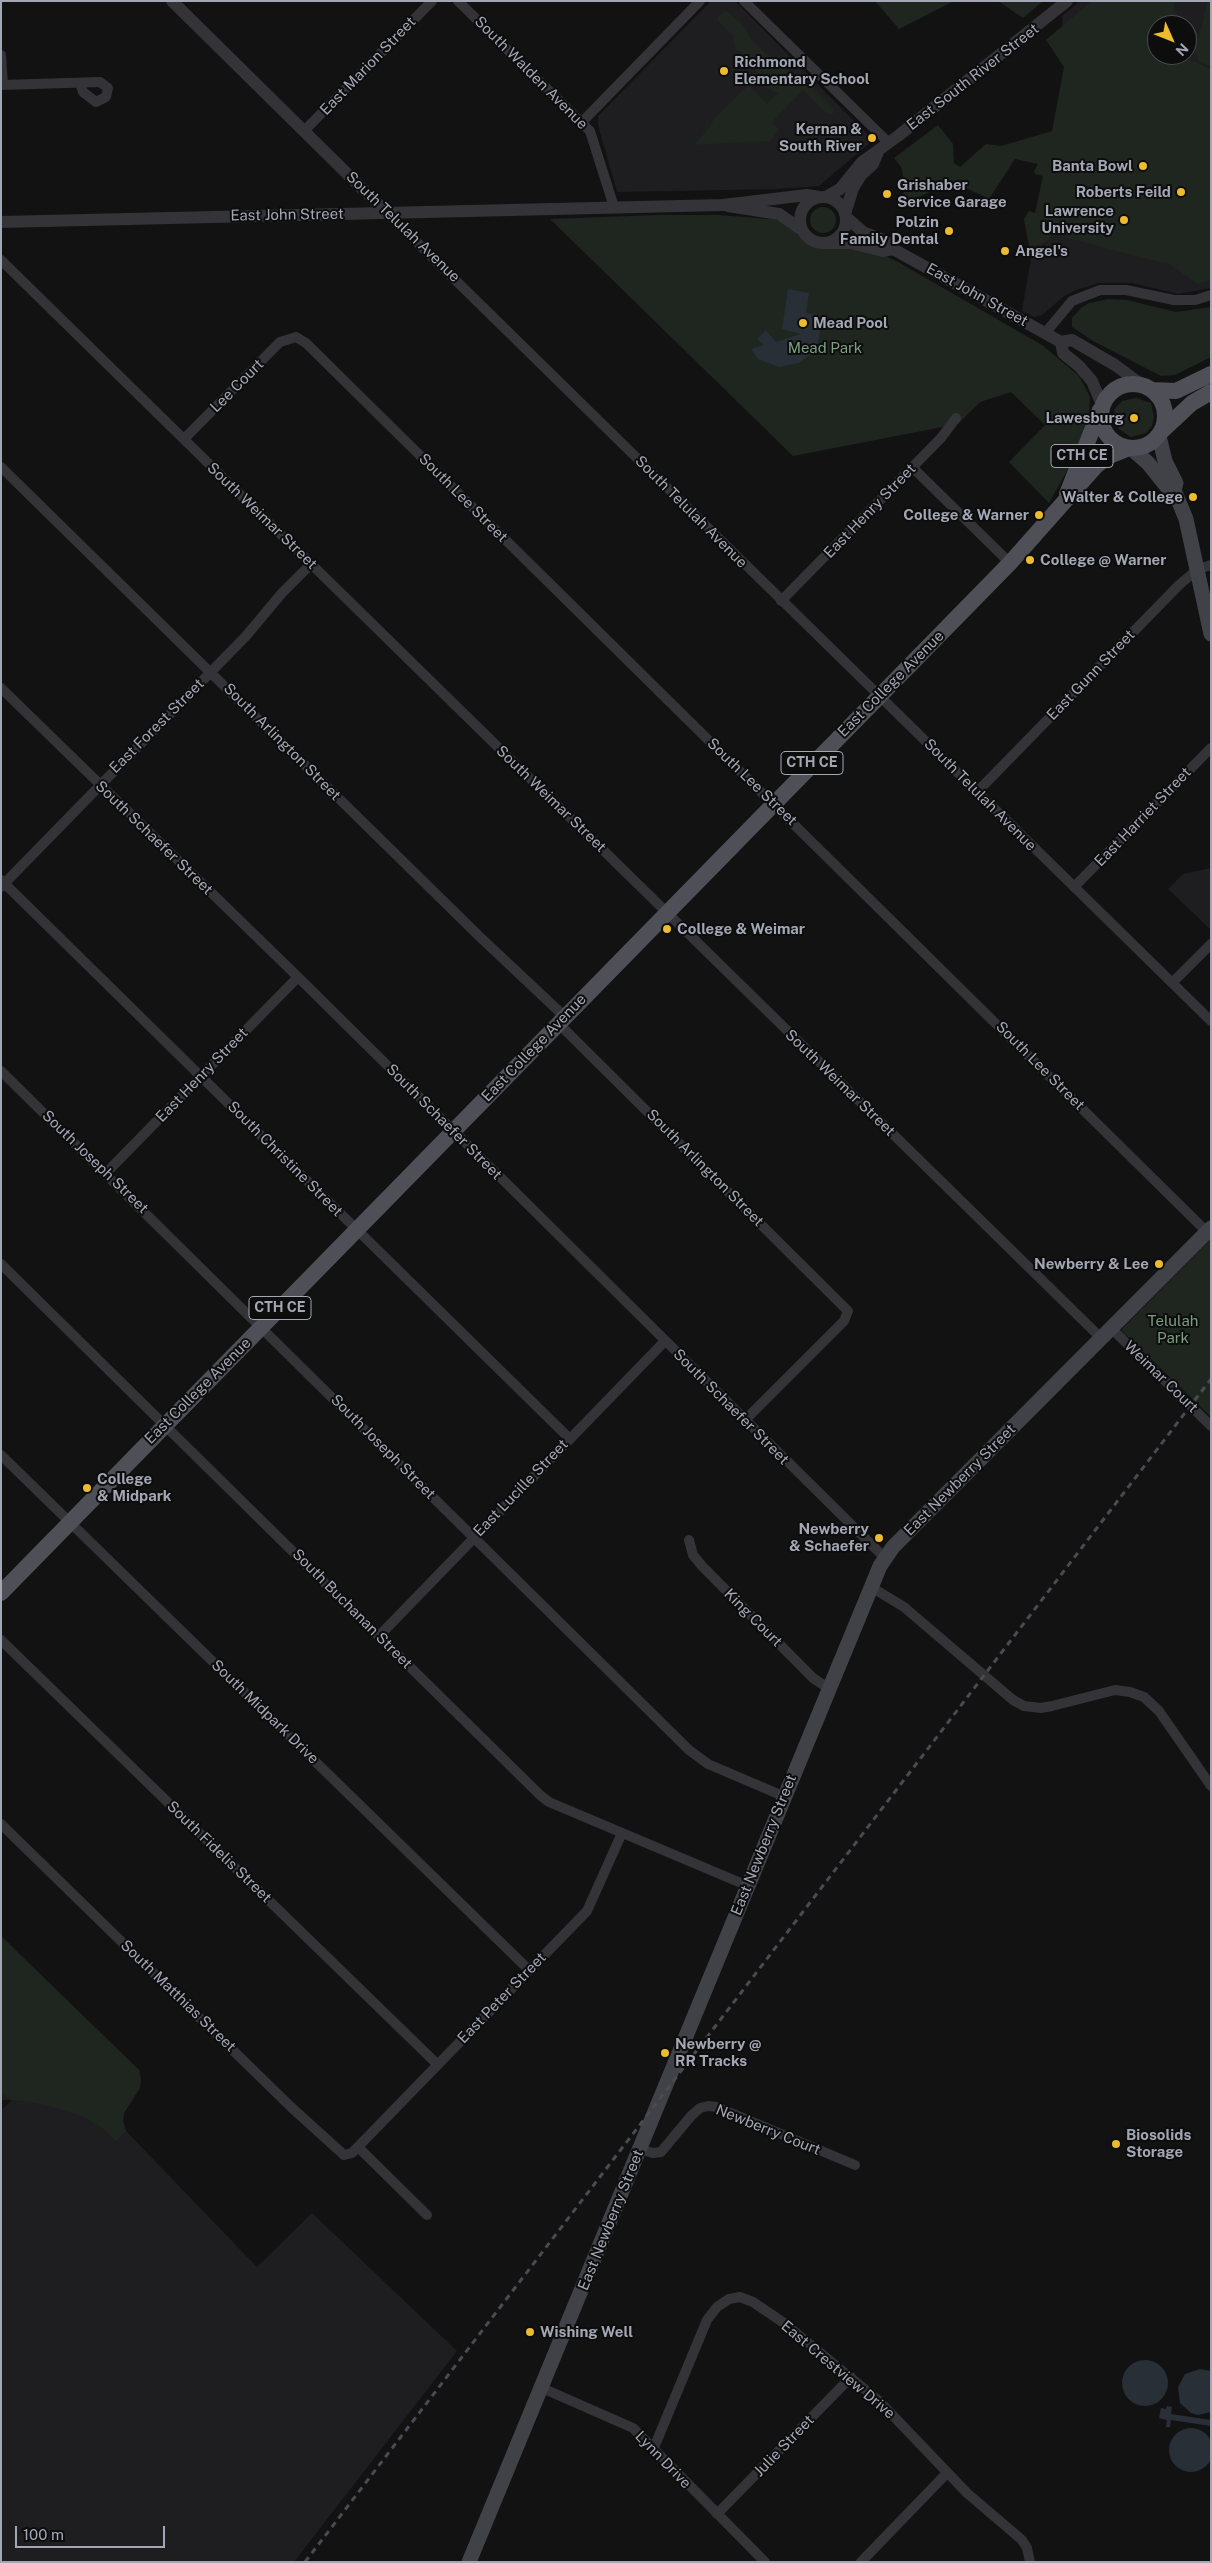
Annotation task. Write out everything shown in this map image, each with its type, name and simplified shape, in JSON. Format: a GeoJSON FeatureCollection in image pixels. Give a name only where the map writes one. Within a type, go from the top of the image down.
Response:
{"type":"FeatureCollection","features":[{"type":"Feature","properties":{"kind":"main road"},"geometry":{"type":"LineString","coordinates":[[1174,490],[1168,488],[1148,463],[1130,448],[1116,443],[1106,433],[1101,408],[1114,390],[1126,385],[1176,391],[1211,374]]}},
{"type":"Feature","properties":{"kind":"main road"},"geometry":{"type":"LineString","coordinates":[[1147,387],[1163,406],[1161,433],[1165,461],[1176,483],[1174,490],[1204,567],[1211,634]]}},
{"type":"Feature","properties":{"kind":"main road"},"geometry":{"type":"LineString","coordinates":[[1130,448],[1149,444],[1192,403],[1211,392]]}},
{"type":"Feature","properties":{"kind":"main road","name":"East College Avenue"},"geometry":{"type":"LineString","coordinates":[[1064,501],[1101,408]]}},
{"type":"Feature","properties":{"kind":"main road","name":"East College Avenue"},"geometry":{"type":"LineString","coordinates":[[1,1593],[262,1327],[356,1228],[1010,563],[1103,460],[1130,448]]}},
{"type":"Feature","properties":{"kind":"main road","name":"East Newberry Street"},"geometry":{"type":"LineString","coordinates":[[469,2562],[748,1886],[783,1796],[884,1558],[1209,1230]]}},
{"type":"Feature","properties":{"kind":"street","name":"South Telulah Avenue"},"geometry":{"type":"LineString","coordinates":[[172,1],[453,276],[781,602],[879,695],[1211,1021]]}},
{"type":"Feature","properties":{"kind":"street","name":"East Marion Street"},"geometry":{"type":"LineString","coordinates":[[304,132],[432,1]]}},
{"type":"Feature","properties":{"kind":"street","name":"South Walden Avenue"},"geometry":{"type":"LineString","coordinates":[[458,1],[594,136],[614,207]]}},
{"type":"Feature","properties":{"kind":"street"},"geometry":{"type":"LineString","coordinates":[[582,122],[700,1]]}},
{"type":"Feature","properties":{"kind":"street"},"geometry":{"type":"LineString","coordinates":[[744,1],[889,143]]}},
{"type":"Feature","properties":{"kind":"street","name":"East South River Street"},"geometry":{"type":"LineString","coordinates":[[822,197],[840,189],[862,162],[878,152],[1067,1]]}},
{"type":"Feature","properties":{"kind":"street"},"geometry":{"type":"LineString","coordinates":[[1,55],[2,85],[80,83]]}},
{"type":"Feature","properties":{"kind":"street","name":"East South River Street"},"geometry":{"type":"LineString","coordinates":[[845,215],[853,188],[873,164],[878,152]]}},
{"type":"Feature","properties":{"kind":"street","name":"East John Street"},"geometry":{"type":"LineString","coordinates":[[1,222],[723,205],[807,195],[822,197]]}},
{"type":"Feature","properties":{"kind":"street"},"geometry":{"type":"LineString","coordinates":[[822,197],[838,202],[845,215],[843,231],[833,241],[826,243],[812,240],[802,230],[800,216],[802,210],[812,199],[822,197]]}},
{"type":"Feature","properties":{"kind":"street","name":"East John Street"},"geometry":{"type":"LineString","coordinates":[[723,205],[744,210],[779,214],[802,230]]}},
{"type":"Feature","properties":{"kind":"street","name":"East John Street"},"geometry":{"type":"LineString","coordinates":[[845,215],[863,232],[886,242],[893,249],[1061,342],[1072,340],[1115,365],[1147,387]]}},
{"type":"Feature","properties":{"kind":"street","name":"East John Street"},"geometry":{"type":"LineString","coordinates":[[826,243],[851,243],[883,251],[893,249]]}},
{"type":"Feature","properties":{"kind":"street","name":"South Weimar Street"},"geometry":{"type":"LineString","coordinates":[[1,260],[666,913],[1106,1333]]}},
{"type":"Feature","properties":{"kind":"street"},"geometry":{"type":"LineString","coordinates":[[1046,332],[1072,301],[1100,290],[1126,290],[1174,300],[1195,300],[1211,295]]}},
{"type":"Feature","properties":{"kind":"street","name":"Lee Court"},"geometry":{"type":"LineString","coordinates":[[184,439],[280,342],[292,337]]}},
{"type":"Feature","properties":{"kind":"street","name":"South Lee Street"},"geometry":{"type":"LineString","coordinates":[[292,337],[306,344],[1209,1230]]}},
{"type":"Feature","properties":{"kind":"street","name":"East John Street"},"geometry":{"type":"LineString","coordinates":[[1061,342],[1063,353],[1080,366],[1092,381],[1101,408]]}},
{"type":"Feature","properties":{"kind":"street","name":"East Henry Street"},"geometry":{"type":"LineString","coordinates":[[781,602],[912,467],[956,418]]}},
{"type":"Feature","properties":{"kind":"street","name":"South Arlington Street"},"geometry":{"type":"LineString","coordinates":[[1,467],[473,930],[844,1306],[847,1315],[745,1420]]}},
{"type":"Feature","properties":{"kind":"street"},"geometry":{"type":"LineString","coordinates":[[912,467],[1010,563]]}},
{"type":"Feature","properties":{"kind":"street","name":"East Forest Street"},"geometry":{"type":"LineString","coordinates":[[2,883],[211,672],[311,564]]}},
{"type":"Feature","properties":{"kind":"street","name":"East Gunn Street"},"geometry":{"type":"LineString","coordinates":[[977,792],[1179,585],[1204,567]]}},
{"type":"Feature","properties":{"kind":"street","name":"South Schaefer Street"},"geometry":{"type":"LineString","coordinates":[[1,688],[298,977],[884,1558]]}},
{"type":"Feature","properties":{"kind":"street","name":"East Harriet Street"},"geometry":{"type":"LineString","coordinates":[[1074,887],[1211,748]]}},
{"type":"Feature","properties":{"kind":"street","name":"South Christine Street"},"geometry":{"type":"LineString","coordinates":[[2,883],[569,1438]]}},
{"type":"Feature","properties":{"kind":"street"},"geometry":{"type":"LineString","coordinates":[[1172,982],[1211,944]]}},
{"type":"Feature","properties":{"kind":"street","name":"East Henry Street"},"geometry":{"type":"LineString","coordinates":[[106,1173],[298,977]]}},
{"type":"Feature","properties":{"kind":"street","name":"South Joseph Street"},"geometry":{"type":"LineString","coordinates":[[1,1071],[694,1755],[708,1764],[783,1796]]}},
{"type":"Feature","properties":{"kind":"street","name":"South Buchanan Street"},"geometry":{"type":"LineString","coordinates":[[1,1264],[166,1424],[540,1795],[549,1802],[748,1886]]}},
{"type":"Feature","properties":{"kind":"street","name":"Weimar Court"},"geometry":{"type":"LineString","coordinates":[[1106,1333],[1211,1426]]}},
{"type":"Feature","properties":{"kind":"street","name":"East Lucille Street"},"geometry":{"type":"LineString","coordinates":[[379,1636],[569,1438],[665,1342]]}},
{"type":"Feature","properties":{"kind":"street","name":"South Midpark Drive"},"geometry":{"type":"LineString","coordinates":[[1,1455],[529,1970]]}},
{"type":"Feature","properties":{"kind":"street","name":"King Court"},"geometry":{"type":"LineString","coordinates":[[689,1540],[693,1555],[702,1566],[813,1678],[828,1688]]}},
{"type":"Feature","properties":{"kind":"street"},"geometry":{"type":"LineString","coordinates":[[871,1587],[904,1607],[1013,1700],[1024,1706],[1041,1708],[1115,1690],[1130,1692],[1144,1697],[1159,1711],[1211,1786]]}},
{"type":"Feature","properties":{"kind":"street","name":"South Fidelis Street"},"geometry":{"type":"LineString","coordinates":[[1,1640],[437,2064]]}},
{"type":"Feature","properties":{"kind":"street","name":"South Matthias Street"},"geometry":{"type":"LineString","coordinates":[[1,1824],[284,2100],[344,2155],[352,2153],[358,2147]]}},
{"type":"Feature","properties":{"kind":"street","name":"East Peter Street"},"geometry":{"type":"LineString","coordinates":[[358,2147],[588,1911],[622,1833]]}},
{"type":"Feature","properties":{"kind":"street","name":"Newberry Court"},"geometry":{"type":"LineString","coordinates":[[640,2149],[653,2153],[661,2152],[691,2116],[700,2108],[708,2106],[717,2107],[855,2165]]}},
{"type":"Feature","properties":{"kind":"street"},"geometry":{"type":"LineString","coordinates":[[358,2147],[427,2215]]}},
{"type":"Feature","properties":{"kind":"street","name":"East Crestview Drive"},"geometry":{"type":"LineString","coordinates":[[653,2450],[707,2320],[717,2307],[729,2299],[740,2297],[753,2302],[784,2323],[851,2377],[906,2428],[967,2493],[1022,2540],[1028,2548],[1030,2562]]}},
{"type":"Feature","properties":{"kind":"street","name":"Julie Street"},"geometry":{"type":"LineString","coordinates":[[717,2514],[851,2377]]}},
{"type":"Feature","properties":{"kind":"street","name":"Lynn Drive"},"geometry":{"type":"LineString","coordinates":[[542,2388],[633,2428],[765,2562]]}},
{"type":"Feature","properties":{"kind":"street"},"geometry":{"type":"LineString","coordinates":[[861,2562],[947,2473]]}},
{"type":"Feature","properties":{"kind":"shaded area","name":"Richmond Elementary School"},"geometry":{"type":"Polygon","coordinates":[[[711,1],[735,1],[873,140],[819,186],[778,189],[617,192],[598,125],[598,116],[711,1]]]}},
{"type":"Feature","properties":{"kind":"shaded area","name":"Lawrence University"},"geometry":{"type":"Polygon","coordinates":[[[1080,1],[1211,1],[1211,288],[1178,294],[1132,283],[1099,283],[1076,290],[1063,297],[1042,315],[1034,317],[1022,311],[1064,67],[1062,16],[1080,1]]]}},
{"type":"Feature","properties":{"kind":"shaded area","name":"Mead Pool"},"geometry":{"type":"Polygon","coordinates":[[[788,289],[809,293],[806,313],[823,316],[818,343],[812,353],[799,363],[779,367],[758,359],[751,349],[764,345],[757,339],[766,330],[776,342],[800,334],[782,329],[788,289]]]}},
{"type":"Feature","properties":{"kind":"shaded area"},"geometry":{"type":"Polygon","coordinates":[[[1211,868],[1211,930],[1168,889],[1183,874],[1211,868]]]}},
{"type":"Feature","properties":{"kind":"shaded area"},"geometry":{"type":"Polygon","coordinates":[[[1,1936],[139,2070],[140,2088],[124,2113],[123,2121],[126,2131],[257,2267],[312,2213],[457,2351],[294,2562],[1,2562],[1,2110],[12,2100],[1,2100],[1,1936]]]}},
{"type":"Feature","properties":{"kind":"shaded area"},"geometry":{"type":"Polygon","coordinates":[[[1145,2360],[1158,2364],[1164,2370],[1168,2383],[1164,2396],[1158,2402],[1145,2406],[1132,2402],[1126,2396],[1122,2383],[1126,2370],[1132,2364],[1145,2360]]]}},
{"type":"Feature","properties":{"kind":"shaded area"},"geometry":{"type":"Polygon","coordinates":[[[1200,2369],[1211,2371],[1211,2412],[1198,2415],[1191,2413],[1180,2403],[1178,2387],[1185,2374],[1200,2369]]]}},
{"type":"Feature","properties":{"kind":"shaded area"},"geometry":{"type":"Polygon","coordinates":[[[1167,2406],[1172,2407],[1171,2414],[1211,2420],[1211,2426],[1171,2420],[1170,2427],[1166,2427],[1167,2420],[1159,2418],[1161,2408],[1166,2409],[1167,2406]]]}},
{"type":"Feature","properties":{"kind":"shaded area"},"geometry":{"type":"Polygon","coordinates":[[[1195,2428],[1207,2434],[1212,2441],[1212,2459],[1207,2466],[1200,2471],[1187,2472],[1179,2469],[1172,2462],[1169,2446],[1172,2438],[1179,2431],[1195,2428]]]}},
{"type":"Feature","properties":{"kind":"green space"},"geometry":{"type":"Polygon","coordinates":[[[875,1],[954,1],[899,29],[875,1]]]}},
{"type":"Feature","properties":{"kind":"green space"},"geometry":{"type":"Polygon","coordinates":[[[998,1],[1043,1],[1023,18],[998,1]]]}},
{"type":"Feature","properties":{"kind":"green space","name":"Lawrence University"},"geometry":{"type":"Polygon","coordinates":[[[1092,1],[1174,1],[1174,10],[1178,15],[1147,15],[1147,65],[1197,65],[1197,63],[1211,69],[1211,280],[1198,284],[1167,262],[1163,263],[1068,238],[1057,225],[1049,239],[1040,245],[1029,246],[1024,219],[1029,211],[1035,213],[1043,176],[1035,174],[1034,171],[1038,164],[1015,159],[989,199],[958,184],[948,191],[940,187],[904,204],[903,175],[901,167],[894,158],[938,125],[953,144],[954,163],[960,167],[986,144],[1001,146],[1052,131],[1064,67],[1046,40],[1092,1]]]}},
{"type":"Feature","properties":{"kind":"green space"},"geometry":{"type":"Polygon","coordinates":[[[1208,1],[1211,1],[1211,66],[1199,62],[1197,42],[1208,1]]]}},
{"type":"Feature","properties":{"kind":"green space"},"geometry":{"type":"Polygon","coordinates":[[[725,10],[745,27],[749,37],[766,54],[782,64],[794,78],[799,75],[835,111],[831,115],[826,112],[803,90],[772,122],[779,130],[770,141],[694,145],[710,127],[713,120],[749,85],[767,104],[778,93],[766,87],[757,74],[755,66],[735,47],[733,36],[717,19],[725,10]]]}},
{"type":"Feature","properties":{"kind":"green space"},"geometry":{"type":"Polygon","coordinates":[[[823,207],[832,211],[836,220],[832,229],[823,233],[814,229],[810,220],[814,211],[823,207]]]}},
{"type":"Feature","properties":{"kind":"green space","name":"Mead Park"},"geometry":{"type":"Polygon","coordinates":[[[718,215],[782,220],[803,241],[814,246],[846,247],[881,254],[898,262],[1042,345],[1079,376],[1090,397],[1089,417],[1074,458],[1049,503],[1009,462],[1045,425],[1011,392],[980,402],[958,424],[793,456],[550,219],[718,215]]]}},
{"type":"Feature","properties":{"kind":"green space"},"geometry":{"type":"Polygon","coordinates":[[[1108,299],[1127,300],[1176,312],[1211,307],[1211,357],[1175,375],[1161,376],[1093,341],[1072,327],[1072,318],[1081,308],[1089,303],[1108,299]]]}},
{"type":"Feature","properties":{"kind":"green space"},"geometry":{"type":"Polygon","coordinates":[[[1136,398],[1151,403],[1154,417],[1152,426],[1146,433],[1131,437],[1119,429],[1114,410],[1122,401],[1136,398]]]}},
{"type":"Feature","properties":{"kind":"green space","name":"Telulah Park"},"geometry":{"type":"Polygon","coordinates":[[[1211,1239],[1211,1417],[1121,1330],[1211,1239]]]}},
{"type":"Feature","properties":{"kind":"green space"},"geometry":{"type":"Polygon","coordinates":[[[1,1936],[139,2070],[140,2088],[124,2113],[123,2121],[126,2131],[116,2141],[104,2129],[84,2117],[47,2105],[12,2100],[1,2094],[1,1936]]]}},
{"type":"Feature","properties":{"kind":"railway"},"geometry":{"type":"LineString","coordinates":[[305,2562],[1211,1379]]}},
{"type":"Feature","properties":{"kind":"place","name":"Richmond Elementary School"},"geometry":{"type":"Point","coordinates":[724,71]}},
{"type":"Feature","properties":{"kind":"place","name":"Kernan & South River"},"geometry":{"type":"Point","coordinates":[872,138]}},
{"type":"Feature","properties":{"kind":"place","name":"Banta Bowl"},"geometry":{"type":"Point","coordinates":[1143,166]}},
{"type":"Feature","properties":{"kind":"place","name":"Roberts Feild"},"geometry":{"type":"Point","coordinates":[1181,192]}},
{"type":"Feature","properties":{"kind":"place","name":"Grishaber Service Garage"},"geometry":{"type":"Point","coordinates":[887,194]}},
{"type":"Feature","properties":{"kind":"place","name":"Lawrence University"},"geometry":{"type":"Point","coordinates":[1124,220]}},
{"type":"Feature","properties":{"kind":"place","name":"Polzin Family Dental"},"geometry":{"type":"Point","coordinates":[949,231]}},
{"type":"Feature","properties":{"kind":"place","name":"Angel's"},"geometry":{"type":"Point","coordinates":[1005,251]}},
{"type":"Feature","properties":{"kind":"place","name":"Mead Pool"},"geometry":{"type":"Point","coordinates":[803,323]}},
{"type":"Feature","properties":{"kind":"place","name":"Lawesburg"},"geometry":{"type":"Point","coordinates":[1134,418]}},
{"type":"Feature","properties":{"kind":"place","name":"Walter & College"},"geometry":{"type":"Point","coordinates":[1193,497]}},
{"type":"Feature","properties":{"kind":"place","name":"College & Warner"},"geometry":{"type":"Point","coordinates":[1039,515]}},
{"type":"Feature","properties":{"kind":"place","name":"College @ Warner"},"geometry":{"type":"Point","coordinates":[1030,560]}},
{"type":"Feature","properties":{"kind":"place","name":"College & Weimar"},"geometry":{"type":"Point","coordinates":[667,929]}},
{"type":"Feature","properties":{"kind":"place","name":"Newberry & Lee"},"geometry":{"type":"Point","coordinates":[1159,1264]}},
{"type":"Feature","properties":{"kind":"place","name":"College & Midpark"},"geometry":{"type":"Point","coordinates":[87,1488]}},
{"type":"Feature","properties":{"kind":"place","name":"Newberry & Schaefer"},"geometry":{"type":"Point","coordinates":[879,1538]}},
{"type":"Feature","properties":{"kind":"place","name":"Newberry @ RR Tracks"},"geometry":{"type":"Point","coordinates":[665,2053]}},
{"type":"Feature","properties":{"kind":"place","name":"Biosolids Storage"},"geometry":{"type":"Point","coordinates":[1116,2144]}},
{"type":"Feature","properties":{"kind":"place","name":"Wishing Well"},"geometry":{"type":"Point","coordinates":[530,2332]}}]}
